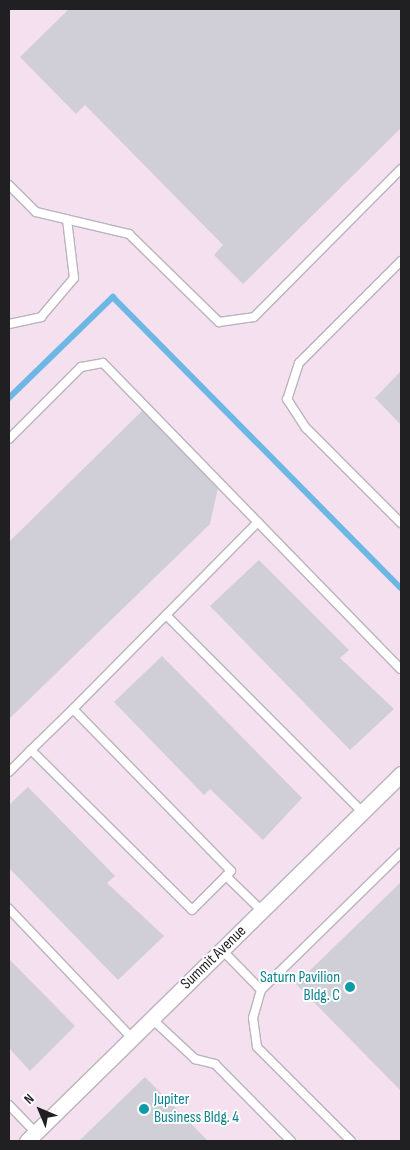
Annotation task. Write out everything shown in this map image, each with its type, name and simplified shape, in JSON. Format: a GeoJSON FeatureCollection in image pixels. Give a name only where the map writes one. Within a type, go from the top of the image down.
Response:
{"type":"FeatureCollection","features":[{"type":"Feature","properties":{"kind":"street","name":"Summit Avenue"},"geometry":{"type":"LineString","coordinates":[[32,1137],[401,774]]}},
{"type":"Feature","properties":{"kind":"lane"},"geometry":{"type":"LineString","coordinates":[[9,185],[36,212],[129,234],[219,322],[254,317],[401,170]]}},
{"type":"Feature","properties":{"kind":"lane"},"geometry":{"type":"LineString","coordinates":[[9,324],[40,317],[74,278],[68,219]]}},
{"type":"Feature","properties":{"kind":"lane"},"geometry":{"type":"LineString","coordinates":[[401,261],[299,363],[287,399],[306,428],[401,523]]}},
{"type":"Feature","properties":{"kind":"lane"},"geometry":{"type":"LineString","coordinates":[[9,439],[81,367],[103,363],[401,669]]}},
{"type":"Feature","properties":{"kind":"lane"},"geometry":{"type":"LineString","coordinates":[[9,772],[258,522]]}},
{"type":"Feature","properties":{"kind":"lane"},"geometry":{"type":"LineString","coordinates":[[166,615],[362,812]]}},
{"type":"Feature","properties":{"kind":"lane"},"geometry":{"type":"LineString","coordinates":[[31,750],[192,910],[231,871],[73,709]]}},
{"type":"Feature","properties":{"kind":"lane"},"geometry":{"type":"LineString","coordinates":[[351,1141],[257,1047],[252,1018],[261,990],[401,853]]}},
{"type":"Feature","properties":{"kind":"lane"},"geometry":{"type":"LineString","coordinates":[[226,876],[262,911]]}},
{"type":"Feature","properties":{"kind":"lane"},"geometry":{"type":"LineString","coordinates":[[9,909],[132,1038]]}},
{"type":"Feature","properties":{"kind":"lane"},"geometry":{"type":"LineString","coordinates":[[222,950],[261,990]]}},
{"type":"Feature","properties":{"kind":"lane"},"geometry":{"type":"LineString","coordinates":[[152,1019],[195,1059],[215,1064],[291,1141]]}},
{"type":"Feature","properties":{"kind":"lane"},"geometry":{"type":"LineString","coordinates":[[9,1105],[32,1137]]}},
{"type":"Feature","properties":{"kind":"shaded area"},"geometry":{"type":"Polygon","coordinates":[[[9,9],[401,9],[401,1141],[9,1141],[9,9]]]}},
{"type":"Feature","properties":{"kind":"building"},"geometry":{"type":"Polygon","coordinates":[[[69,9],[401,9],[401,128],[243,284],[214,255],[223,245],[85,105],[76,114],[20,57],[69,9]]]}},
{"type":"Feature","properties":{"kind":"building"},"geometry":{"type":"Polygon","coordinates":[[[401,371],[401,425],[375,398],[401,371]]]}},
{"type":"Feature","properties":{"kind":"building"},"geometry":{"type":"Polygon","coordinates":[[[143,410],[218,488],[210,524],[9,719],[9,542],[143,410]]]}},
{"type":"Feature","properties":{"kind":"building"},"geometry":{"type":"Polygon","coordinates":[[[259,560],[349,650],[340,658],[394,709],[350,750],[210,606],[259,560]]]}},
{"type":"Feature","properties":{"kind":"building"},"geometry":{"type":"Polygon","coordinates":[[[162,656],[302,798],[263,840],[210,789],[204,795],[114,702],[162,656]]]}},
{"type":"Feature","properties":{"kind":"building"},"geometry":{"type":"Polygon","coordinates":[[[28,787],[115,876],[107,883],[164,936],[118,980],[9,868],[9,805],[28,787]]]}},
{"type":"Feature","properties":{"kind":"building","name":"Saturn Pavilion Bldg. C"},"geometry":{"type":"Polygon","coordinates":[[[401,882],[401,1091],[296,984],[401,882]]]}},
{"type":"Feature","properties":{"kind":"building"},"geometry":{"type":"Polygon","coordinates":[[[9,959],[75,1026],[30,1071],[9,1048],[9,959]]]}},
{"type":"Feature","properties":{"kind":"building","name":"Jupiter Business Bldg. 4"},"geometry":{"type":"Polygon","coordinates":[[[145,1077],[208,1141],[79,1141],[145,1077]]]}},
{"type":"Feature","properties":{"kind":"waterway"},"geometry":{"type":"LineString","coordinates":[[9,398],[113,297],[401,588]]}},
{"type":"Feature","properties":{"kind":"place","name":"Saturn Pavilion Bldg. C"},"geometry":{"type":"Point","coordinates":[350,987]}},
{"type":"Feature","properties":{"kind":"place","name":"Jupiter Business Bldg. 4"},"geometry":{"type":"Point","coordinates":[144,1109]}}]}
